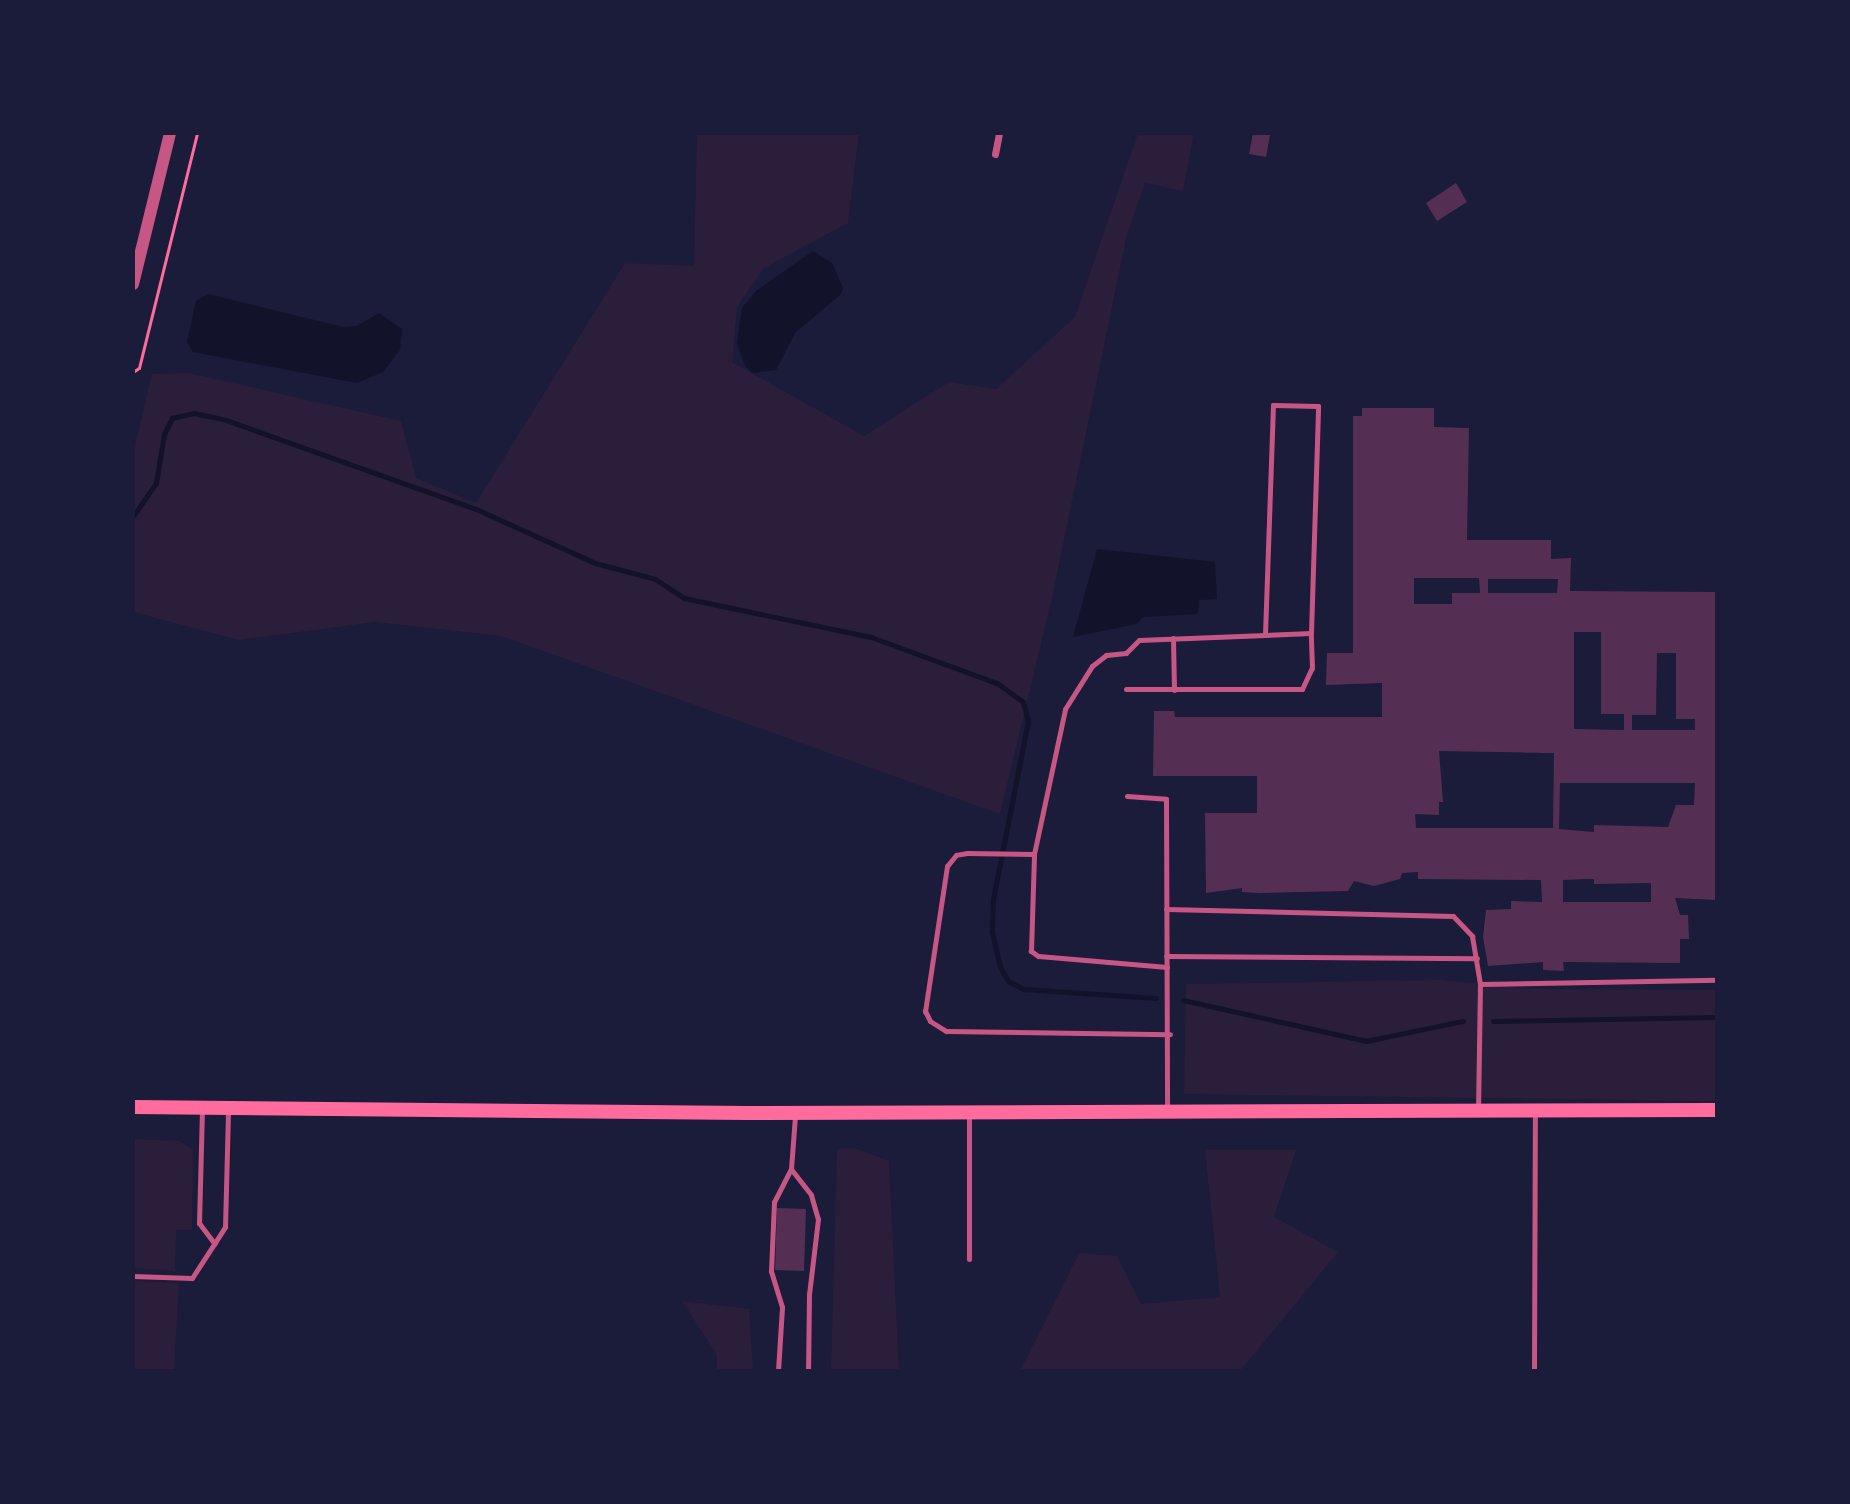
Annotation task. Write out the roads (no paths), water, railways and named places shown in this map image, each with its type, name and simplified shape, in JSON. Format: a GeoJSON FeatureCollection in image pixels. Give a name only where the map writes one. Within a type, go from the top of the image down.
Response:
{"type":"FeatureCollection","features":[{"type":"Feature","properties":{"kind":"main road"},"geometry":{"type":"LineString","coordinates":[[133,1107],[795,1112],[1478,1108],[1717,1110]]}},
{"type":"Feature","properties":{"kind":"street"},"geometry":{"type":"LineString","coordinates":[[133,284],[170,133]]}},
{"type":"Feature","properties":{"kind":"street"},"geometry":{"type":"LineString","coordinates":[[995,154],[999,133]]}},
{"type":"Feature","properties":{"kind":"lane"},"geometry":{"type":"LineString","coordinates":[[1126,689],[1302,689],[1312,668],[1318,406],[1273,405],[1265,633]]}},
{"type":"Feature","properties":{"kind":"lane"},"geometry":{"type":"LineString","coordinates":[[1167,967],[1038,956],[1031,951],[1034,854],[1065,709],[1078,684],[1106,655],[1126,653],[1139,640],[1311,633]]}},
{"type":"Feature","properties":{"kind":"lane"},"geometry":{"type":"LineString","coordinates":[[1173,638],[1174,690]]}},
{"type":"Feature","properties":{"kind":"lane"},"geometry":{"type":"LineString","coordinates":[[1126,796],[1166,799],[1170,1034],[1167,1109]]}},
{"type":"Feature","properties":{"kind":"lane"},"geometry":{"type":"LineString","coordinates":[[1034,854],[967,853],[956,855],[947,866],[925,1011],[930,1021],[946,1031],[1170,1034]]}},
{"type":"Feature","properties":{"kind":"lane"},"geometry":{"type":"LineString","coordinates":[[1166,909],[1453,916],[1472,936],[1477,958],[1480,984],[1478,1108]]}},
{"type":"Feature","properties":{"kind":"lane"},"geometry":{"type":"LineString","coordinates":[[1167,956],[1477,958]]}},
{"type":"Feature","properties":{"kind":"lane"},"geometry":{"type":"LineString","coordinates":[[1480,984],[1717,980]]}},
{"type":"Feature","properties":{"kind":"lane"},"geometry":{"type":"LineString","coordinates":[[202,1107],[199,1223],[215,1244]]}},
{"type":"Feature","properties":{"kind":"lane"},"geometry":{"type":"LineString","coordinates":[[133,1276],[192,1278],[225,1227],[228,1107]]}},
{"type":"Feature","properties":{"kind":"lane"},"geometry":{"type":"LineString","coordinates":[[1534,1371],[1535,1108]]}},
{"type":"Feature","properties":{"kind":"lane"},"geometry":{"type":"LineString","coordinates":[[969,1111],[969,1259]]}},
{"type":"Feature","properties":{"kind":"lane"},"geometry":{"type":"LineString","coordinates":[[778,1371],[782,1307],[772,1271],[774,1202],[791,1169],[795,1112]]}},
{"type":"Feature","properties":{"kind":"lane"},"geometry":{"type":"LineString","coordinates":[[791,1169],[811,1195],[818,1219],[809,1294],[808,1371]]}},
{"type":"Feature","properties":{"kind":"waterway"},"geometry":{"type":"LineString","coordinates":[[133,516],[156,483],[164,434],[172,418],[194,413],[226,420],[476,509],[595,563],[655,579],[684,598],[871,637],[997,683],[1023,702],[1028,721],[993,900],[992,932],[1000,967],[1008,981],[1024,989],[1156,998]]}},
{"type":"Feature","properties":{"kind":"waterway"},"geometry":{"type":"LineString","coordinates":[[1183,1000],[1366,1041],[1463,1021]]}},
{"type":"Feature","properties":{"kind":"waterway"},"geometry":{"type":"LineString","coordinates":[[1493,1021],[1717,1017]]}}]}
